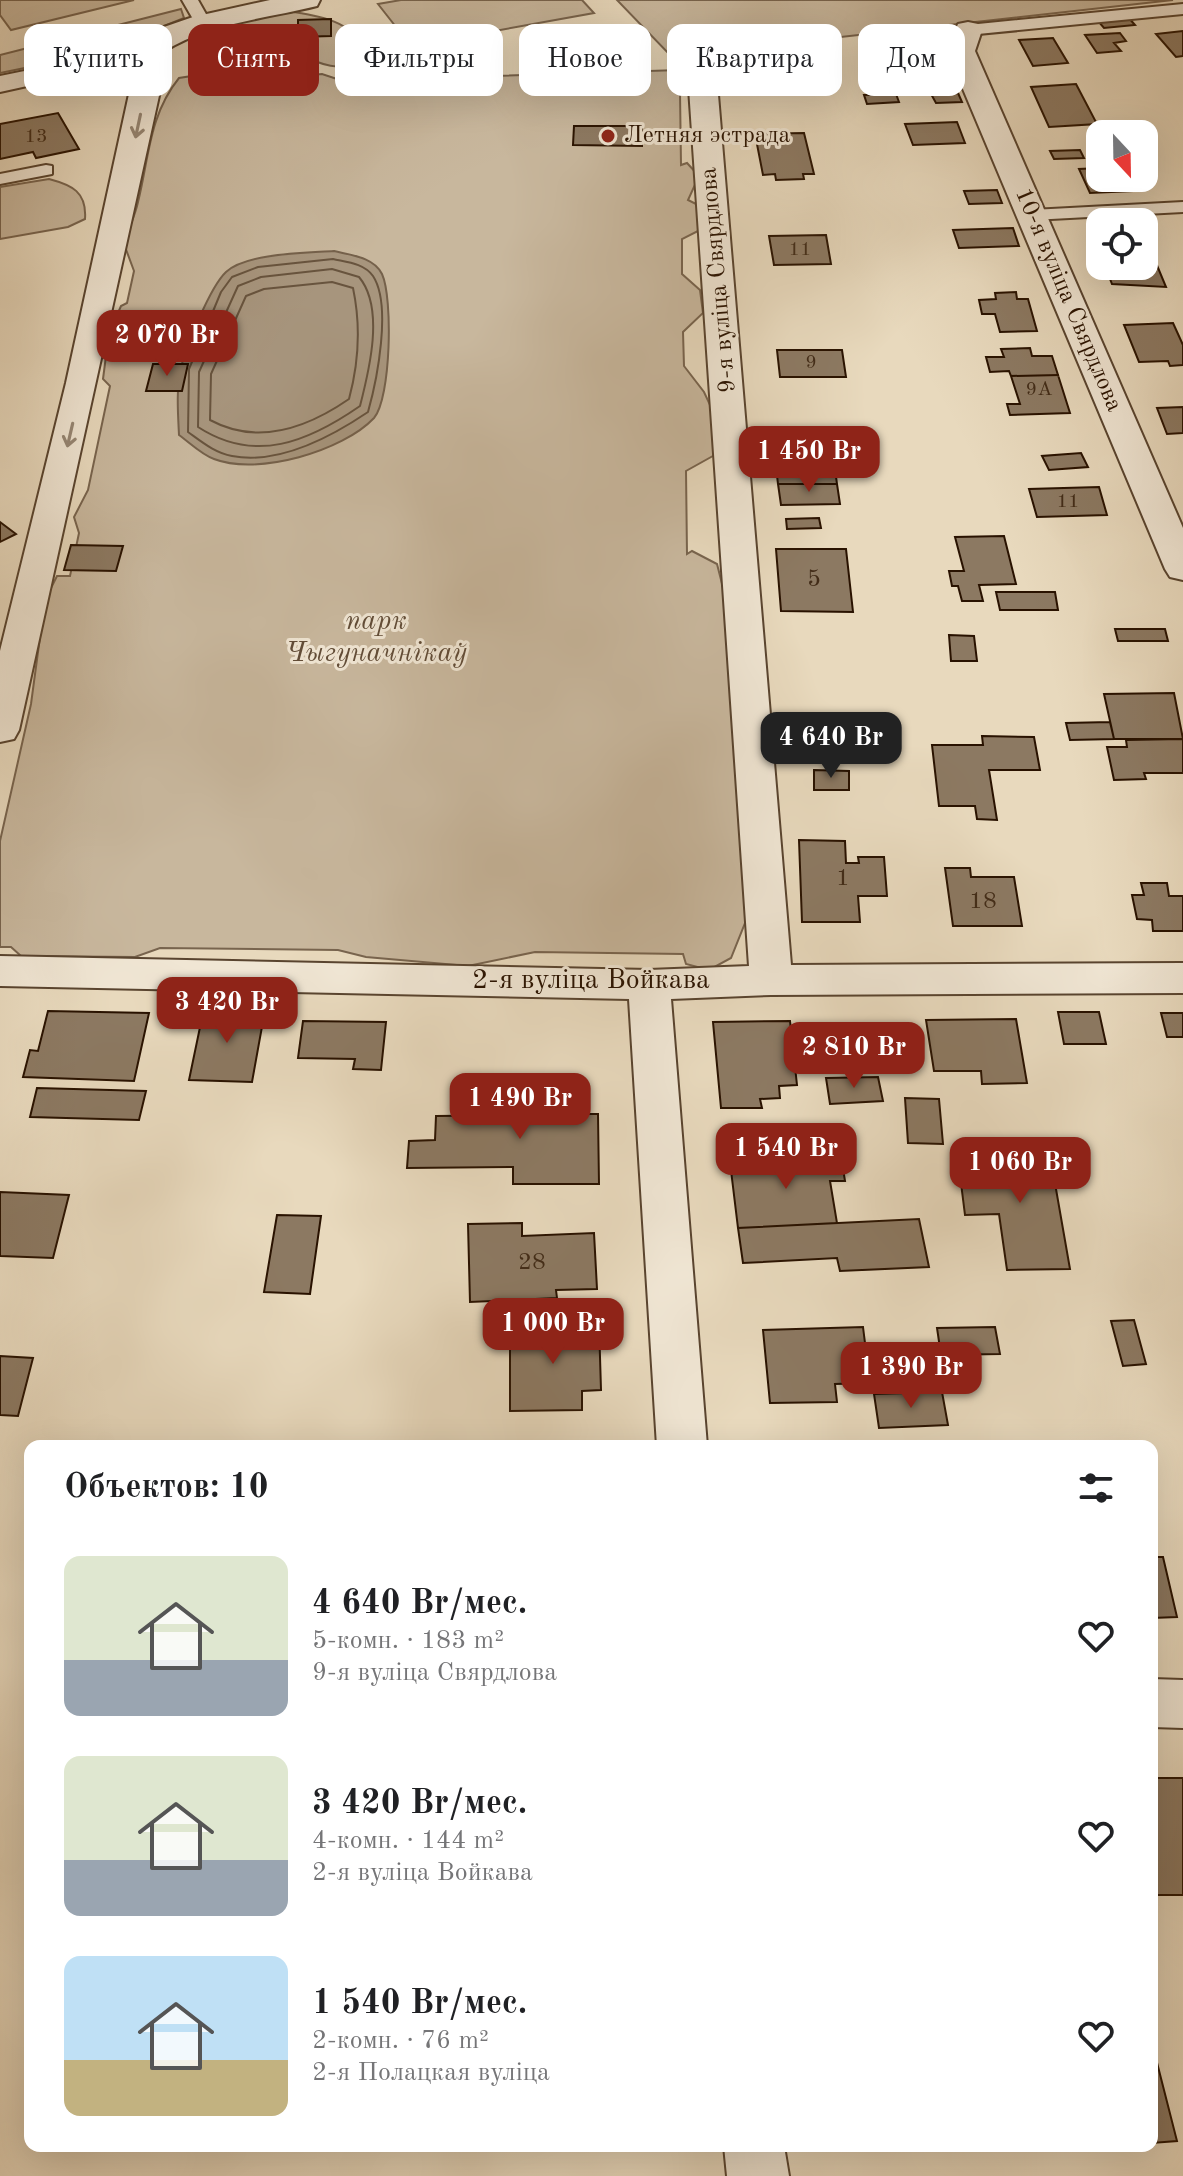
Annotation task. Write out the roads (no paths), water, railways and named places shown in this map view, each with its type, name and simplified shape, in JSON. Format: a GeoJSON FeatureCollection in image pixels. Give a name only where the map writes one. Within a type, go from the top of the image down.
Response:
{"type":"FeatureCollection","features":[{"type":"Feature","properties":{"kind":"street"},"geometry":{"type":"LineString","coordinates":[[172,34],[196,12],[307,0]]}},
{"type":"Feature","properties":{"kind":"street","name":"10-я вуліца Свярдлова"},"geometry":{"type":"LineString","coordinates":[[968,30],[961,51],[1183,569]]}},
{"type":"Feature","properties":{"kind":"street"},"geometry":{"type":"LineString","coordinates":[[0,84],[24,79]]}},
{"type":"Feature","properties":{"kind":"street"},"geometry":{"type":"LineString","coordinates":[[0,730],[10,644],[144,96]]}},
{"type":"Feature","properties":{"kind":"street","name":"9-я вуліца Свярдлова"},"geometry":{"type":"LineString","coordinates":[[704,96],[771,980]]}},
{"type":"Feature","properties":{"kind":"street","name":"2-я вуліца Войкава"},"geometry":{"type":"LineString","coordinates":[[0,971],[649,985],[771,980],[1183,978]]}},
{"type":"Feature","properties":{"kind":"street"},"geometry":{"type":"LineString","coordinates":[[649,985],[682,1440]]}},
{"type":"Feature","properties":{"kind":"street"},"geometry":{"type":"LineString","coordinates":[[1158,1703],[1183,1704]]}},
{"type":"Feature","properties":{"kind":"street"},"geometry":{"type":"LineString","coordinates":[[755,2152],[758,2176]]}},
{"type":"Feature","properties":{"kind":"lane"},"geometry":{"type":"LineString","coordinates":[[968,30],[1183,9]]}},
{"type":"Feature","properties":{"kind":"lane"},"geometry":{"type":"LineString","coordinates":[[0,179],[46,170]]}},
{"type":"Feature","properties":{"kind":"lane"},"geometry":{"type":"LineString","coordinates":[[1032,215],[1183,207]]}},
{"type":"Feature","properties":{"kind":"water"},"geometry":{"type":"Polygon","coordinates":[[[334,251],[373,264],[382,274],[386,286],[389,325],[387,370],[380,407],[374,418],[342,441],[299,457],[253,464],[232,463],[205,455],[179,435],[178,384],[194,331],[220,279],[235,266],[248,261],[277,255],[334,251]]]}},
{"type":"Feature","properties":{"kind":"place","name":"Летняя эстрада"},"geometry":{"type":"Point","coordinates":[608,136]}},
{"type":"Feature","properties":{"kind":"park label","name":"парк Чыгуначнікаў"},"geometry":{"type":"Point","coordinates":[376,638]}}]}
